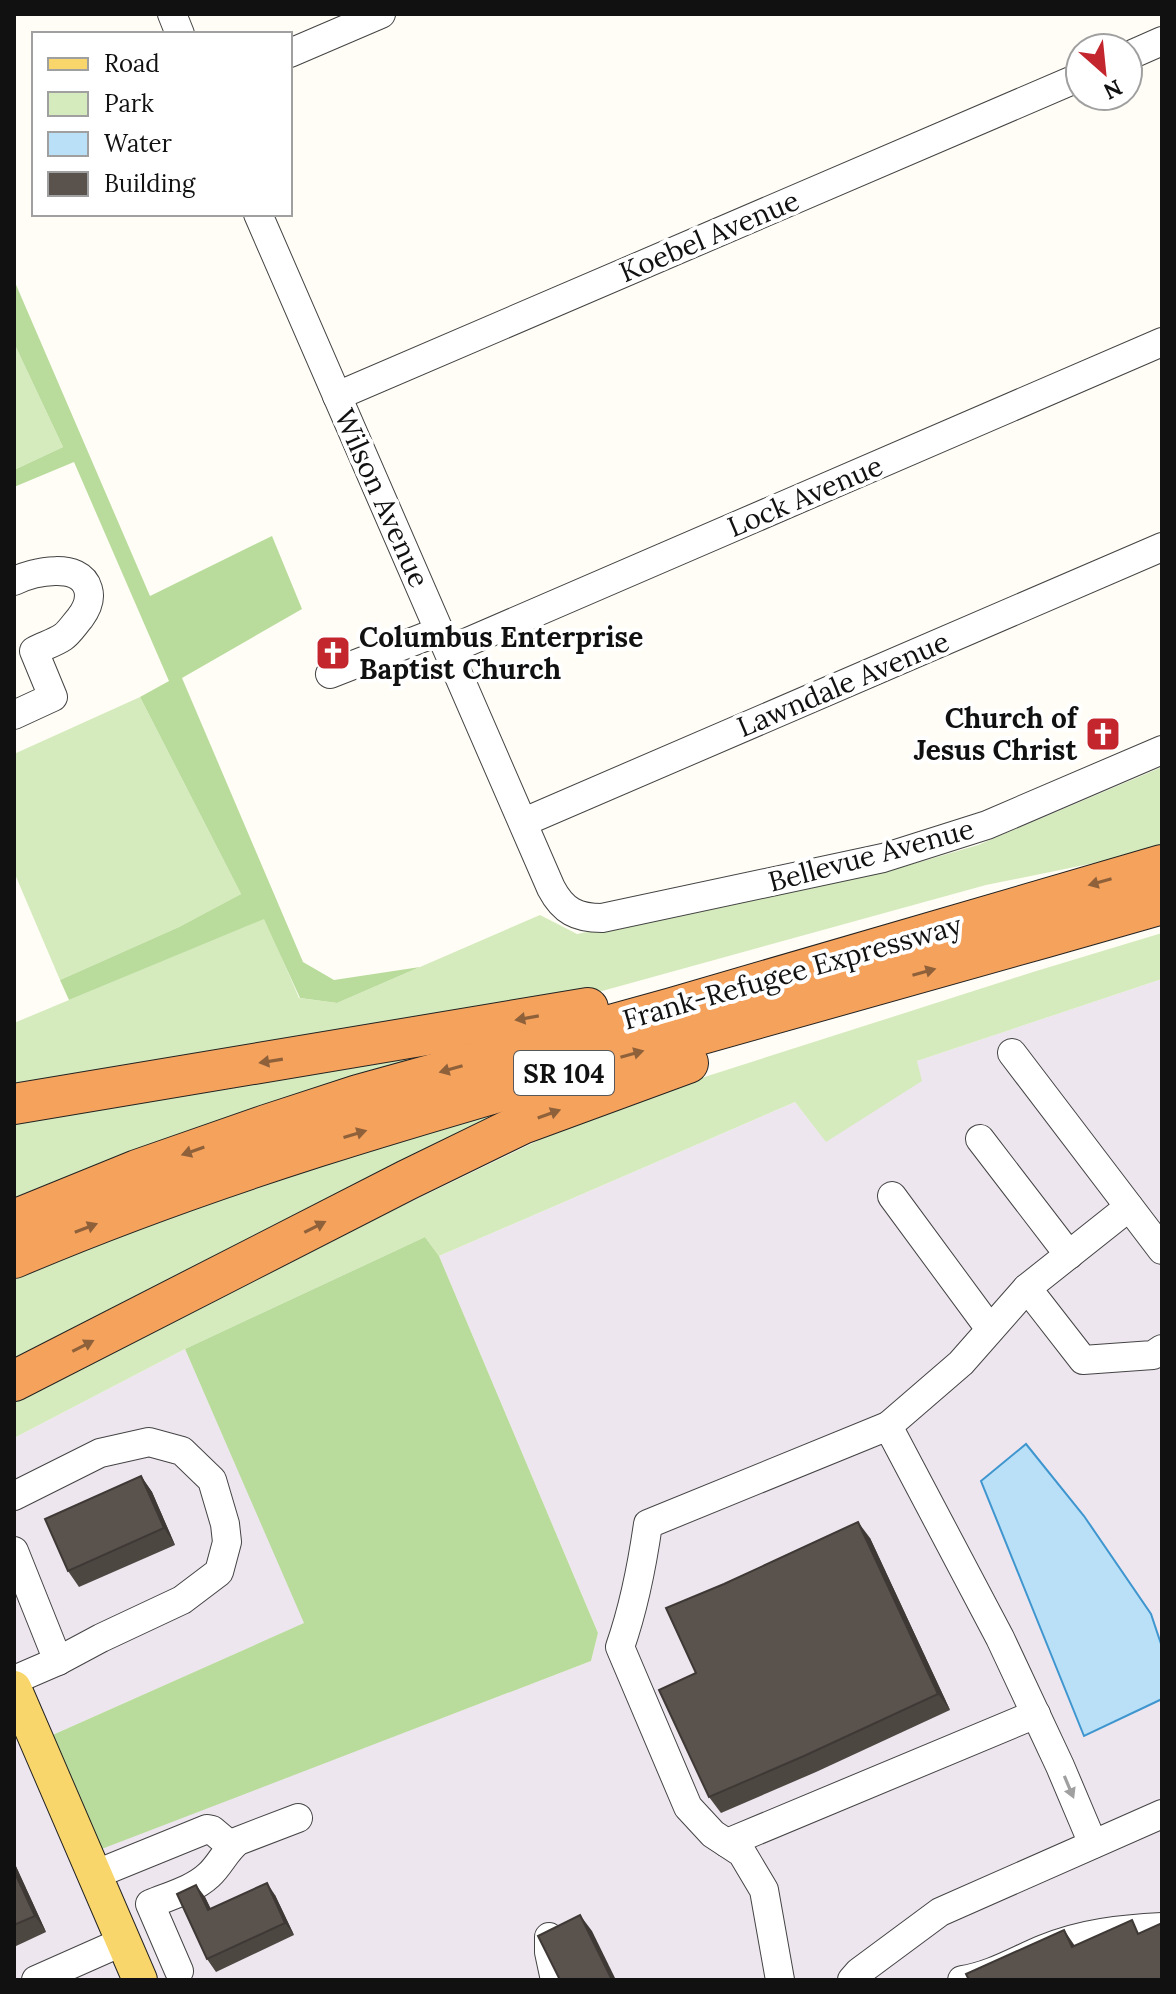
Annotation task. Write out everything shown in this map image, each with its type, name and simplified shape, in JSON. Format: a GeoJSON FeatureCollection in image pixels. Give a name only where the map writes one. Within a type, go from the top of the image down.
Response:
{"type":"FeatureCollection","features":[{"type":"Feature","properties":{"kind":"highway","name":"Frank-Refugee Expressway"},"geometry":{"type":"LineString","coordinates":[[14,1220],[137,1170],[358,1095],[1162,865]]}},
{"type":"Feature","properties":{"kind":"highway","name":"Frank-Refugee Expressway"},"geometry":{"type":"LineString","coordinates":[[14,1258],[125,1213],[281,1157],[472,1099],[1162,904]]}},
{"type":"Feature","properties":{"kind":"highway"},"geometry":{"type":"LineString","coordinates":[[14,1381],[522,1124],[784,1028],[849,994]]}},
{"type":"Feature","properties":{"kind":"highway"},"geometry":{"type":"LineString","coordinates":[[14,1104],[620,1002],[688,1003]]}},
{"type":"Feature","properties":{"kind":"main road"},"geometry":{"type":"LineString","coordinates":[[14,1688],[140,1980]]}},
{"type":"Feature","properties":{"kind":"street"},"geometry":{"type":"LineString","coordinates":[[292,52],[381,14]]}},
{"type":"Feature","properties":{"kind":"street","name":"Koebel Avenue"},"geometry":{"type":"LineString","coordinates":[[337,396],[1064,84]]}},
{"type":"Feature","properties":{"kind":"street","name":"Wilson Avenue"},"geometry":{"type":"LineString","coordinates":[[259,216],[558,901],[569,910]]}},
{"type":"Feature","properties":{"kind":"street","name":"Lock Avenue"},"geometry":{"type":"LineString","coordinates":[[330,674],[445,640],[1162,342]]}},
{"type":"Feature","properties":{"kind":"street","name":"Lawndale Avenue"},"geometry":{"type":"LineString","coordinates":[[524,822],[1162,547]]}},
{"type":"Feature","properties":{"kind":"street"},"geometry":{"type":"LineString","coordinates":[[14,581],[28,574],[54,571],[75,574],[87,584],[89,597],[85,612],[65,636],[34,651],[53,697],[14,715]]}},
{"type":"Feature","properties":{"kind":"street","name":"Bellevue Avenue"},"geometry":{"type":"LineString","coordinates":[[569,910],[585,918],[602,918],[883,858],[987,825],[1162,750]]}},
{"type":"Feature","properties":{"kind":"street"},"geometry":{"type":"LineString","coordinates":[[1012,1053],[1162,1250]]}},
{"type":"Feature","properties":{"kind":"street"},"geometry":{"type":"LineString","coordinates":[[980,1139],[1069,1255]]}},
{"type":"Feature","properties":{"kind":"street"},"geometry":{"type":"LineString","coordinates":[[892,1196],[990,1329]]}},
{"type":"Feature","properties":{"kind":"street"},"geometry":{"type":"LineString","coordinates":[[780,1980],[764,1890],[742,1853],[713,1834],[688,1807],[620,1647],[629,1623],[648,1524],[888,1426],[961,1363],[1027,1288],[1129,1207]]}},
{"type":"Feature","properties":{"kind":"street"},"geometry":{"type":"LineString","coordinates":[[1027,1288],[1083,1360],[1153,1355],[1162,1349]]}},
{"type":"Feature","properties":{"kind":"street"},"geometry":{"type":"LineString","coordinates":[[888,1426],[1000,1638],[1093,1844]]}},
{"type":"Feature","properties":{"kind":"street"},"geometry":{"type":"LineString","coordinates":[[14,1496],[100,1453],[149,1442],[182,1451],[212,1480],[227,1542],[219,1572],[182,1600],[14,1680]]}},
{"type":"Feature","properties":{"kind":"street"},"geometry":{"type":"LineString","coordinates":[[14,1551],[58,1661]]}},
{"type":"Feature","properties":{"kind":"street"},"geometry":{"type":"LineString","coordinates":[[727,1843],[1040,1723]]}},
{"type":"Feature","properties":{"kind":"street"},"geometry":{"type":"LineString","coordinates":[[867,1976],[940,1912],[1162,1814]]}},
{"type":"Feature","properties":{"kind":"street"},"geometry":{"type":"LineString","coordinates":[[179,1971],[150,1904],[199,1883],[238,1841],[298,1818]]}},
{"type":"Feature","properties":{"kind":"street"},"geometry":{"type":"LineString","coordinates":[[94,1875],[207,1829],[231,1846]]}},
{"type":"Feature","properties":{"kind":"street"},"geometry":{"type":"LineString","coordinates":[[962,1980],[978,1978],[1047,1947],[1095,1933],[1162,1927]]}},
{"type":"Feature","properties":{"kind":"street"},"geometry":{"type":"LineString","coordinates":[[549,1937],[555,1980]]}},
{"type":"Feature","properties":{"kind":"street"},"geometry":{"type":"LineString","coordinates":[[36,1980],[124,1941]]}},
{"type":"Feature","properties":{"kind":"shaded area"},"geometry":{"type":"Polygon","coordinates":[[[1162,979],[1162,1980],[14,1980],[14,1438],[185,1349],[305,1623],[48,1737],[99,1849],[591,1661],[598,1633],[439,1256],[795,1102],[826,1141],[917,1061],[1162,979]]]}},
{"type":"Feature","properties":{"kind":"green space"},"geometry":{"type":"Polygon","coordinates":[[[14,280],[150,596],[272,536],[302,609],[182,678],[303,962],[334,980],[420,967],[337,1003],[300,998],[264,919],[69,1000],[60,980],[179,927],[241,894],[140,697],[169,681],[74,462],[14,487],[14,470],[63,447],[14,343],[14,280]]]}},
{"type":"Feature","properties":{"kind":"green space"},"geometry":{"type":"Polygon","coordinates":[[[14,343],[63,447],[14,470],[14,343]]]}},
{"type":"Feature","properties":{"kind":"green space"},"geometry":{"type":"Polygon","coordinates":[[[140,697],[241,894],[179,927],[60,980],[14,872],[14,754],[140,697]]]}},
{"type":"Feature","properties":{"kind":"green space"},"geometry":{"type":"Polygon","coordinates":[[[1162,767],[1162,845],[1104,861],[986,885],[584,996],[14,1092],[14,1023],[265,918],[299,998],[337,1003],[540,915],[577,934],[906,866],[978,845],[1162,767]]]}},
{"type":"Feature","properties":{"kind":"green space"},"geometry":{"type":"Polygon","coordinates":[[[1162,933],[1162,979],[917,1061],[922,1081],[826,1142],[795,1102],[439,1256],[425,1237],[185,1349],[14,1438],[14,1393],[570,1125],[670,1088],[1162,933]]]}},
{"type":"Feature","properties":{"kind":"green space"},"geometry":{"type":"Polygon","coordinates":[[[444,1050],[14,1198],[14,1118],[444,1050]]]}},
{"type":"Feature","properties":{"kind":"green space"},"geometry":{"type":"Polygon","coordinates":[[[583,1087],[14,1370],[14,1280],[157,1220],[324,1161],[583,1087]]]}},
{"type":"Feature","properties":{"kind":"green space"},"geometry":{"type":"Polygon","coordinates":[[[425,1237],[439,1256],[598,1633],[591,1661],[99,1850],[48,1737],[304,1623],[185,1349],[425,1237]]]}},
{"type":"Feature","properties":{"kind":"water"},"geometry":{"type":"Polygon","coordinates":[[[1026,1444],[1084,1516],[1151,1614],[1162,1647],[1162,1699],[1084,1736],[981,1481],[1026,1444]]]}},
{"type":"Feature","properties":{"kind":"building"},"geometry":{"type":"Polygon","coordinates":[[[141,1476],[164,1528],[68,1571],[45,1519],[141,1476]]]}},
{"type":"Feature","properties":{"kind":"building"},"geometry":{"type":"Polygon","coordinates":[[[858,1522],[938,1694],[709,1797],[659,1690],[696,1673],[666,1608],[858,1522]]]}},
{"type":"Feature","properties":{"kind":"building"},"geometry":{"type":"Polygon","coordinates":[[[14,1871],[35,1916],[14,1925],[14,1871]]]}},
{"type":"Feature","properties":{"kind":"building"},"geometry":{"type":"Polygon","coordinates":[[[267,1883],[285,1923],[207,1959],[177,1894],[196,1885],[208,1910],[267,1883]]]}},
{"type":"Feature","properties":{"kind":"building"},"geometry":{"type":"Polygon","coordinates":[[[580,1915],[612,1980],[560,1980],[538,1936],[580,1915]]]}},
{"type":"Feature","properties":{"kind":"building"},"geometry":{"type":"Polygon","coordinates":[[[1132,1920],[1138,1934],[1162,1923],[1162,1980],[969,1980],[966,1974],[1064,1930],[1072,1947],[1132,1920]]]}},
{"type":"Feature","properties":{"kind":"place","name":"Columbus Enterprise Baptist Church"},"geometry":{"type":"Point","coordinates":[333,653]}},
{"type":"Feature","properties":{"kind":"place","name":"Church of Jesus Christ"},"geometry":{"type":"Point","coordinates":[1103,734]}}]}
